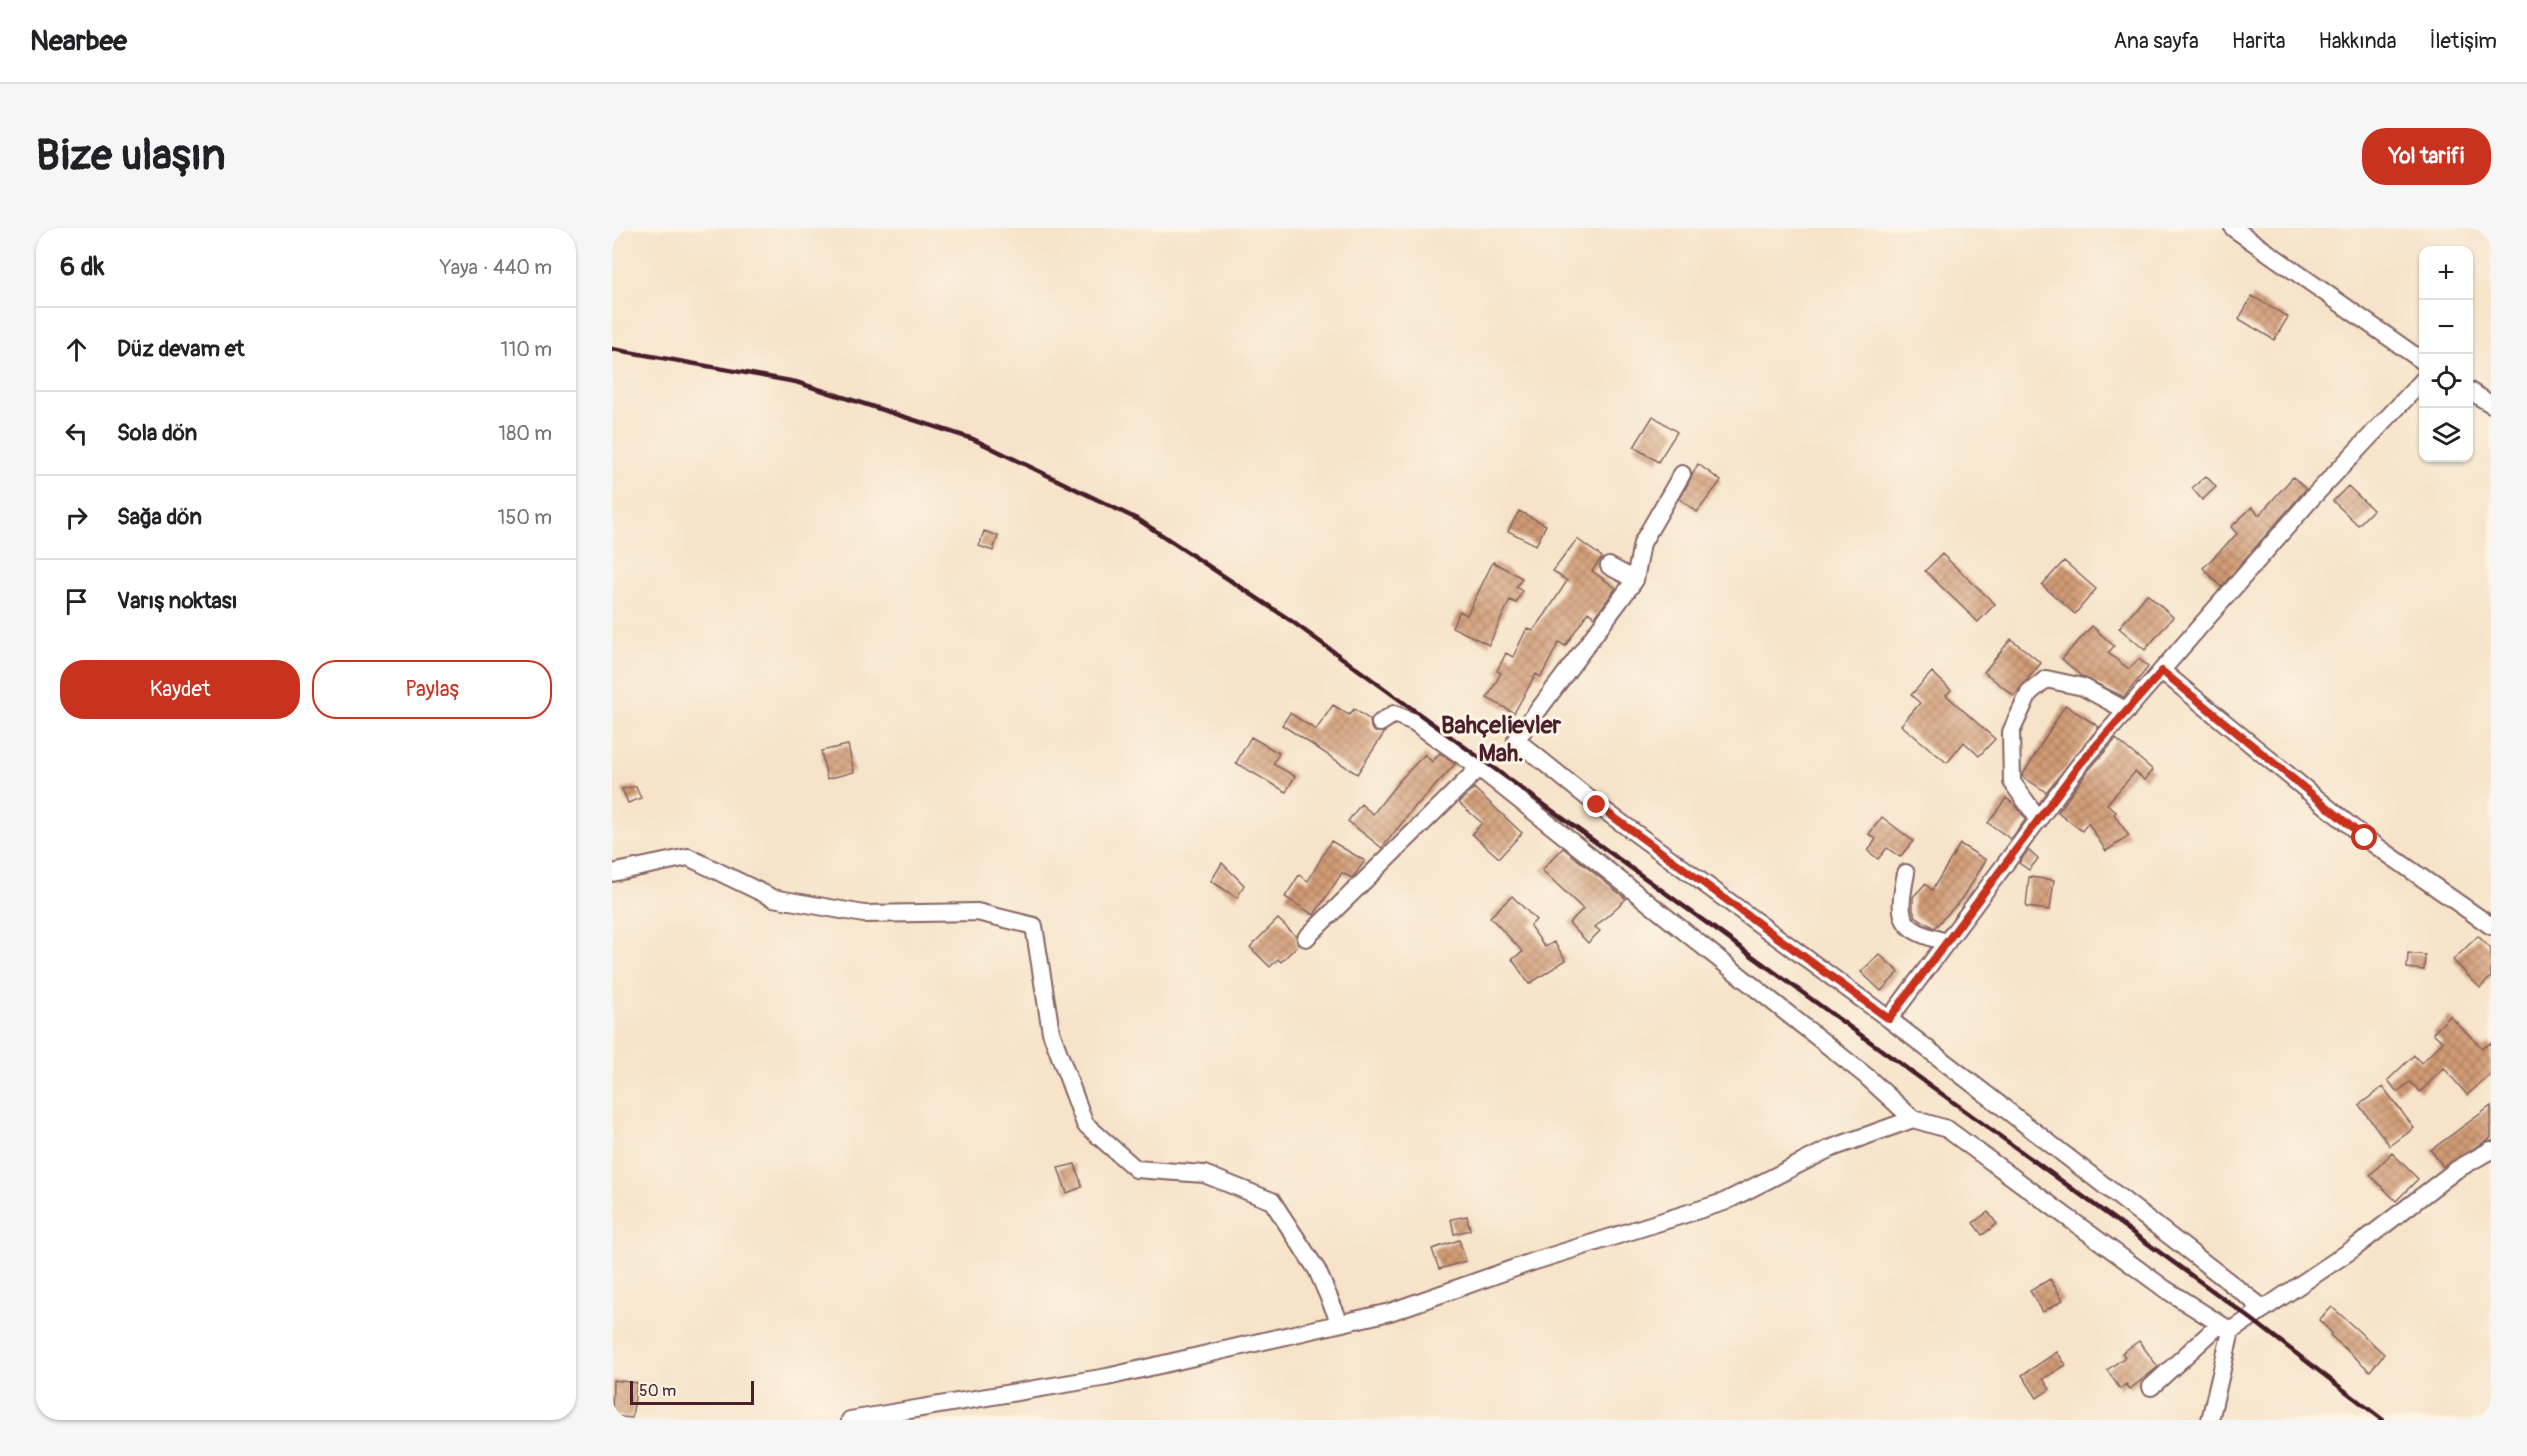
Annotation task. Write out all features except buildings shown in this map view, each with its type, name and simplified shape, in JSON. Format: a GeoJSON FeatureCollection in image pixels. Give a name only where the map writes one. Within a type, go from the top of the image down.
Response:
{"type":"FeatureCollection","features":[{"type":"Feature","properties":{"kind":"street"},"geometry":{"type":"LineString","coordinates":[[2233,228],[2419,358]]}},
{"type":"Feature","properties":{"kind":"street"},"geometry":{"type":"LineString","coordinates":[[1889,1019],[2080,764],[2312,499],[2419,384]]}},
{"type":"Feature","properties":{"kind":"street"},"geometry":{"type":"LineString","coordinates":[[2473,393],[2491,404]]}},
{"type":"Feature","properties":{"kind":"street"},"geometry":{"type":"LineString","coordinates":[[1682,474],[1642,543],[1635,580],[1516,740],[1597,805],[1889,1019],[2264,1308]]}},
{"type":"Feature","properties":{"kind":"street"},"geometry":{"type":"LineString","coordinates":[[1609,566],[1635,580]]}},
{"type":"Feature","properties":{"kind":"street"},"geometry":{"type":"LineString","coordinates":[[2162,671],[2365,838],[2491,926]]}},
{"type":"Feature","properties":{"kind":"street"},"geometry":{"type":"LineString","coordinates":[[2039,820],[2012,782],[2011,732],[2029,693],[2046,679],[2083,687],[2127,711]]}},
{"type":"Feature","properties":{"kind":"street"},"geometry":{"type":"LineString","coordinates":[[1380,723],[1394,714],[1414,722],[1479,768],[1866,1076],[1913,1119],[1947,1129],[2165,1289],[2225,1328]]}},
{"type":"Feature","properties":{"kind":"street"},"geometry":{"type":"LineString","coordinates":[[1306,938],[1479,768]]}},
{"type":"Feature","properties":{"kind":"street"},"geometry":{"type":"LineString","coordinates":[[612,873],[688,857],[773,898],[864,914],[977,912],[1034,926],[1051,1032],[1085,1124],[1136,1169],[1204,1173],[1272,1201],[1317,1270],[1340,1323]]}},
{"type":"Feature","properties":{"kind":"street"},"geometry":{"type":"LineString","coordinates":[[1906,873],[1900,905],[1905,920],[1920,936],[1947,942]]}},
{"type":"Feature","properties":{"kind":"street"},"geometry":{"type":"LineString","coordinates":[[850,1420],[1107,1377],[1390,1312],[1532,1262],[1724,1202],[1829,1149],[1913,1119]]}},
{"type":"Feature","properties":{"kind":"street"},"geometry":{"type":"LineString","coordinates":[[2151,1387],[2225,1328],[2264,1308],[2353,1249],[2456,1170],[2491,1150]]}},
{"type":"Feature","properties":{"kind":"street"},"geometry":{"type":"LineString","coordinates":[[2210,1420],[2225,1328]]}},
{"type":"Feature","properties":{"kind":"railway"},"geometry":{"type":"LineString","coordinates":[[612,349],[796,382],[973,439],[1139,520],[1290,620],[2250,1318],[2383,1420]]}},
{"type":"Feature","properties":{"kind":"district","name":"Bahçelievler Mah."},"geometry":{"type":"Point","coordinates":[1501,739]}},
{"type":"Feature","properties":{"kind":"route"},"geometry":{"type":"LineString","coordinates":[[1597,805],[1889,1019],[2080,764],[2162,671],[2365,838]]}}]}
